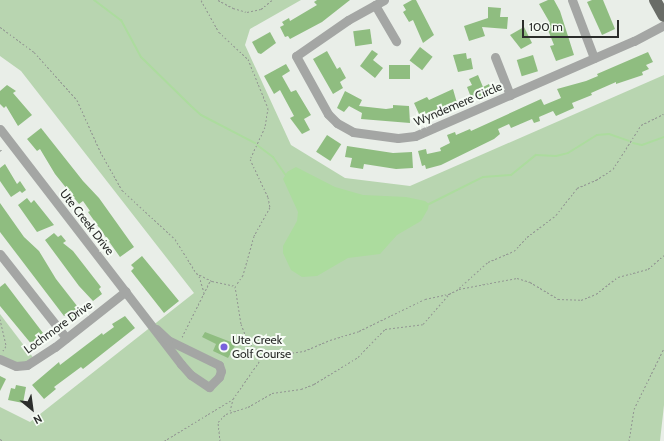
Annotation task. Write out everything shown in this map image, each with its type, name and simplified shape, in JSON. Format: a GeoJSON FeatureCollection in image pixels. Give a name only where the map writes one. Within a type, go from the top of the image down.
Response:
{"type":"FeatureCollection","features":[{"type":"Feature","properties":{"kind":"main road"},"geometry":{"type":"LineString","coordinates":[[655,0],[664,16]]}},
{"type":"Feature","properties":{"kind":"street","name":"Wyndemere Circle"},"geometry":{"type":"LineString","coordinates":[[384,0],[296,55],[328,114],[340,126],[353,132],[411,137],[594,58],[664,25]]}},
{"type":"Feature","properties":{"kind":"street"},"geometry":{"type":"LineString","coordinates":[[572,0],[594,58]]}},
{"type":"Feature","properties":{"kind":"street"},"geometry":{"type":"LineString","coordinates":[[375,5],[396,41]]}},
{"type":"Feature","properties":{"kind":"street"},"geometry":{"type":"LineString","coordinates":[[495,57],[510,95]]}},
{"type":"Feature","properties":{"kind":"street","name":"Ute Creek Drive"},"geometry":{"type":"LineString","coordinates":[[0,129],[191,375],[209,387],[219,377],[220,366],[168,340],[156,329]]}},
{"type":"Feature","properties":{"kind":"street"},"geometry":{"type":"LineString","coordinates":[[0,254],[66,338]]}},
{"type":"Feature","properties":{"kind":"street","name":"Lochmore Drive"},"geometry":{"type":"LineString","coordinates":[[0,357],[16,366],[24,366],[66,338],[126,292]]}},
{"type":"Feature","properties":{"kind":"path"},"geometry":{"type":"LineString","coordinates":[[201,0],[219,32],[248,59],[268,108],[266,123],[250,159],[268,196],[270,207],[254,236],[243,275],[235,286],[244,332],[252,346],[264,353],[283,355],[304,351],[330,340],[359,332],[425,299],[449,294],[459,289],[517,278],[528,281],[558,299],[581,300],[596,294],[618,277],[648,269],[664,255]]}},
{"type":"Feature","properties":{"kind":"path"},"geometry":{"type":"LineString","coordinates":[[218,0],[232,8],[247,12],[261,9],[272,0]]}},
{"type":"Feature","properties":{"kind":"path"},"geometry":{"type":"LineString","coordinates":[[0,27],[34,52],[66,87],[82,108],[100,150],[122,190],[175,239],[187,263],[199,276],[210,281],[235,286]]}},
{"type":"Feature","properties":{"kind":"path"},"geometry":{"type":"LineString","coordinates":[[459,289],[488,262],[514,251],[526,237],[556,215],[577,188],[596,180],[613,169],[641,125],[664,114]]}},
{"type":"Feature","properties":{"kind":"path"},"geometry":{"type":"LineString","coordinates":[[0,151],[5,146]]}},
{"type":"Feature","properties":{"kind":"path"},"geometry":{"type":"LineString","coordinates":[[199,276],[204,293]]}},
{"type":"Feature","properties":{"kind":"path"},"geometry":{"type":"LineString","coordinates":[[178,344],[210,281]]}},
{"type":"Feature","properties":{"kind":"path"},"geometry":{"type":"LineString","coordinates":[[220,441],[218,422],[230,412],[248,406],[272,393],[301,389],[314,384],[358,357],[382,331],[423,324],[449,294]]}},
{"type":"Feature","properties":{"kind":"path"},"geometry":{"type":"LineString","coordinates":[[0,319],[6,346],[0,357]]}},
{"type":"Feature","properties":{"kind":"path"},"geometry":{"type":"LineString","coordinates":[[629,441],[634,409],[664,348]]}},
{"type":"Feature","properties":{"kind":"path"},"geometry":{"type":"LineString","coordinates":[[230,412],[233,399],[264,353]]}},
{"type":"Feature","properties":{"kind":"path"},"geometry":{"type":"LineString","coordinates":[[164,441],[233,399]]}},
{"type":"Feature","properties":{"kind":"shaded area","name":"Ute Creek Golf Course"},"geometry":{"type":"Polygon","coordinates":[[[0,0],[301,0],[250,29],[245,45],[291,145],[345,178],[410,186],[664,75],[664,405],[660,441],[0,441],[0,407],[30,422],[194,293],[21,71],[0,56],[0,0]]]}},
{"type":"Feature","properties":{"kind":"shaded area"},"geometry":{"type":"Polygon","coordinates":[[[296,167],[335,187],[363,195],[406,197],[425,201],[429,204],[428,209],[421,221],[397,235],[380,254],[348,258],[317,276],[302,277],[291,270],[283,253],[283,246],[297,221],[298,212],[283,179],[287,172],[296,167]]]}},
{"type":"Feature","properties":{"kind":"shaded area"},"geometry":{"type":"Polygon","coordinates":[[[0,314],[35,360],[27,365],[0,359],[0,314]]]}},
{"type":"Feature","properties":{"kind":"building"},"geometry":{"type":"Polygon","coordinates":[[[317,0],[350,0],[322,22],[290,39],[288,36],[285,37],[280,27],[284,25],[282,22],[289,18],[290,21],[317,5],[314,2],[317,0]]]}},
{"type":"Feature","properties":{"kind":"building"},"geometry":{"type":"Polygon","coordinates":[[[412,0],[416,0],[434,35],[423,43],[413,20],[409,22],[403,12],[406,10],[403,5],[412,0]]]}},
{"type":"Feature","properties":{"kind":"building"},"geometry":{"type":"Polygon","coordinates":[[[548,0],[554,0],[560,11],[574,55],[556,61],[550,46],[554,45],[546,25],[550,23],[539,4],[548,0]]]}},
{"type":"Feature","properties":{"kind":"building"},"geometry":{"type":"Polygon","coordinates":[[[592,0],[603,0],[615,29],[602,35],[587,2],[592,0]]]}},
{"type":"Feature","properties":{"kind":"building"},"geometry":{"type":"Polygon","coordinates":[[[488,7],[501,8],[500,17],[508,17],[507,29],[482,27],[485,36],[469,41],[464,26],[488,18],[488,7]]]}},
{"type":"Feature","properties":{"kind":"building"},"geometry":{"type":"Polygon","coordinates":[[[524,27],[532,43],[521,49],[510,35],[524,27]]]}},
{"type":"Feature","properties":{"kind":"building"},"geometry":{"type":"Polygon","coordinates":[[[370,29],[372,44],[355,46],[353,31],[370,29]]]}},
{"type":"Feature","properties":{"kind":"building"},"geometry":{"type":"Polygon","coordinates":[[[270,32],[276,43],[261,54],[258,53],[252,42],[270,32]]]}},
{"type":"Feature","properties":{"kind":"building"},"geometry":{"type":"Polygon","coordinates":[[[420,47],[433,57],[422,70],[410,60],[420,47]]]}},
{"type":"Feature","properties":{"kind":"building"},"geometry":{"type":"Polygon","coordinates":[[[372,50],[378,54],[373,60],[383,68],[375,78],[360,66],[372,50]]]}},
{"type":"Feature","properties":{"kind":"building"},"geometry":{"type":"Polygon","coordinates":[[[327,51],[337,69],[340,67],[346,78],[340,82],[343,88],[333,94],[313,59],[327,51]]]}},
{"type":"Feature","properties":{"kind":"building"},"geometry":{"type":"Polygon","coordinates":[[[648,52],[653,62],[646,65],[649,69],[642,72],[643,75],[616,84],[616,82],[591,93],[592,95],[572,103],[574,108],[556,116],[553,111],[539,117],[540,121],[534,123],[532,119],[511,128],[509,124],[498,129],[500,134],[494,139],[441,165],[426,169],[425,165],[422,166],[418,151],[426,149],[427,154],[441,151],[440,148],[450,143],[447,135],[455,132],[456,135],[470,129],[471,131],[541,99],[544,105],[561,98],[557,89],[586,81],[598,76],[597,74],[648,52]]]}},
{"type":"Feature","properties":{"kind":"building"},"geometry":{"type":"Polygon","coordinates":[[[466,53],[467,59],[471,58],[473,69],[458,72],[453,55],[466,53]]]}},
{"type":"Feature","properties":{"kind":"building"},"geometry":{"type":"Polygon","coordinates":[[[533,55],[538,71],[522,76],[517,60],[533,55]]]}},
{"type":"Feature","properties":{"kind":"building"},"geometry":{"type":"Polygon","coordinates":[[[286,64],[290,71],[282,76],[291,92],[296,90],[311,115],[304,119],[310,130],[302,134],[290,118],[294,116],[280,90],[274,94],[264,76],[286,64]]]}},
{"type":"Feature","properties":{"kind":"building"},"geometry":{"type":"Polygon","coordinates":[[[389,65],[410,65],[410,79],[389,79],[389,65]]]}},
{"type":"Feature","properties":{"kind":"building"},"geometry":{"type":"Polygon","coordinates":[[[478,75],[483,87],[489,84],[492,92],[472,100],[467,87],[472,85],[469,79],[478,75]]]}},
{"type":"Feature","properties":{"kind":"building"},"geometry":{"type":"Polygon","coordinates":[[[7,85],[16,91],[13,93],[32,115],[18,126],[6,106],[4,108],[0,104],[0,91],[7,85]]]}},
{"type":"Feature","properties":{"kind":"building"},"geometry":{"type":"Polygon","coordinates":[[[453,89],[457,103],[425,118],[423,113],[419,114],[414,103],[427,97],[429,100],[453,89]]]}},
{"type":"Feature","properties":{"kind":"building"},"geometry":{"type":"Polygon","coordinates":[[[345,91],[362,100],[359,106],[386,109],[393,108],[393,105],[409,106],[410,123],[361,119],[362,113],[349,106],[344,112],[337,108],[345,91]]]}},
{"type":"Feature","properties":{"kind":"building"},"geometry":{"type":"Polygon","coordinates":[[[41,128],[83,181],[99,198],[134,247],[120,257],[88,212],[90,211],[83,201],[79,204],[55,174],[40,149],[37,151],[27,139],[41,128]]]}},
{"type":"Feature","properties":{"kind":"building"},"geometry":{"type":"Polygon","coordinates":[[[327,135],[341,144],[330,161],[316,152],[327,135]]]}},
{"type":"Feature","properties":{"kind":"building"},"geometry":{"type":"Polygon","coordinates":[[[347,146],[393,153],[412,152],[413,168],[396,169],[364,164],[363,169],[350,167],[352,158],[345,157],[347,146]]]}},
{"type":"Feature","properties":{"kind":"building"},"geometry":{"type":"Polygon","coordinates":[[[5,164],[17,184],[20,181],[26,190],[22,193],[20,191],[11,197],[0,181],[0,168],[5,164]]]}},
{"type":"Feature","properties":{"kind":"building"},"geometry":{"type":"Polygon","coordinates":[[[27,198],[31,203],[34,200],[54,225],[37,232],[18,205],[27,198]]]}},
{"type":"Feature","properties":{"kind":"building"},"geometry":{"type":"Polygon","coordinates":[[[0,203],[24,237],[39,251],[56,279],[81,311],[72,318],[68,313],[64,316],[0,232],[0,203]]]}},
{"type":"Feature","properties":{"kind":"building"},"geometry":{"type":"Polygon","coordinates":[[[54,233],[58,237],[61,235],[66,241],[63,243],[73,251],[101,287],[99,289],[102,294],[93,301],[79,286],[45,240],[54,233]]]}},
{"type":"Feature","properties":{"kind":"building"},"geometry":{"type":"Polygon","coordinates":[[[142,256],[179,301],[164,313],[131,271],[134,268],[131,265],[142,256]]]}},
{"type":"Feature","properties":{"kind":"building"},"geometry":{"type":"Polygon","coordinates":[[[5,283],[43,333],[40,335],[43,339],[33,346],[0,306],[0,287],[5,283]]]}},
{"type":"Feature","properties":{"kind":"building"},"geometry":{"type":"Polygon","coordinates":[[[125,316],[135,328],[83,369],[81,367],[54,387],[56,389],[44,399],[32,385],[59,362],[60,365],[102,333],[103,335],[114,327],[112,324],[125,316]]]}},
{"type":"Feature","properties":{"kind":"building"},"geometry":{"type":"Polygon","coordinates":[[[205,332],[236,344],[228,358],[213,351],[216,344],[202,337],[205,332]]]}},
{"type":"Feature","properties":{"kind":"building"},"geometry":{"type":"Polygon","coordinates":[[[0,376],[6,379],[0,391],[0,376]]]}},
{"type":"Feature","properties":{"kind":"building"},"geometry":{"type":"Polygon","coordinates":[[[16,385],[26,387],[23,403],[8,400],[11,388],[15,389],[16,385]]]}},
{"type":"Feature","properties":{"kind":"waterway"},"geometry":{"type":"LineString","coordinates":[[94,0],[121,20],[141,57],[201,115],[255,143]]}},
{"type":"Feature","properties":{"kind":"waterway"},"geometry":{"type":"LineString","coordinates":[[429,204],[483,177],[511,175],[536,155],[556,156],[568,153],[597,135],[609,134],[629,141]]}},
{"type":"Feature","properties":{"kind":"waterway"},"geometry":{"type":"LineString","coordinates":[[633,143],[642,145],[664,137]]}},
{"type":"Feature","properties":{"kind":"waterway"},"geometry":{"type":"LineString","coordinates":[[257,145],[273,157],[285,174]]}},
{"type":"Feature","properties":{"kind":"place","name":"Ute Creek Golf Course"},"geometry":{"type":"Point","coordinates":[224,347]}}]}
